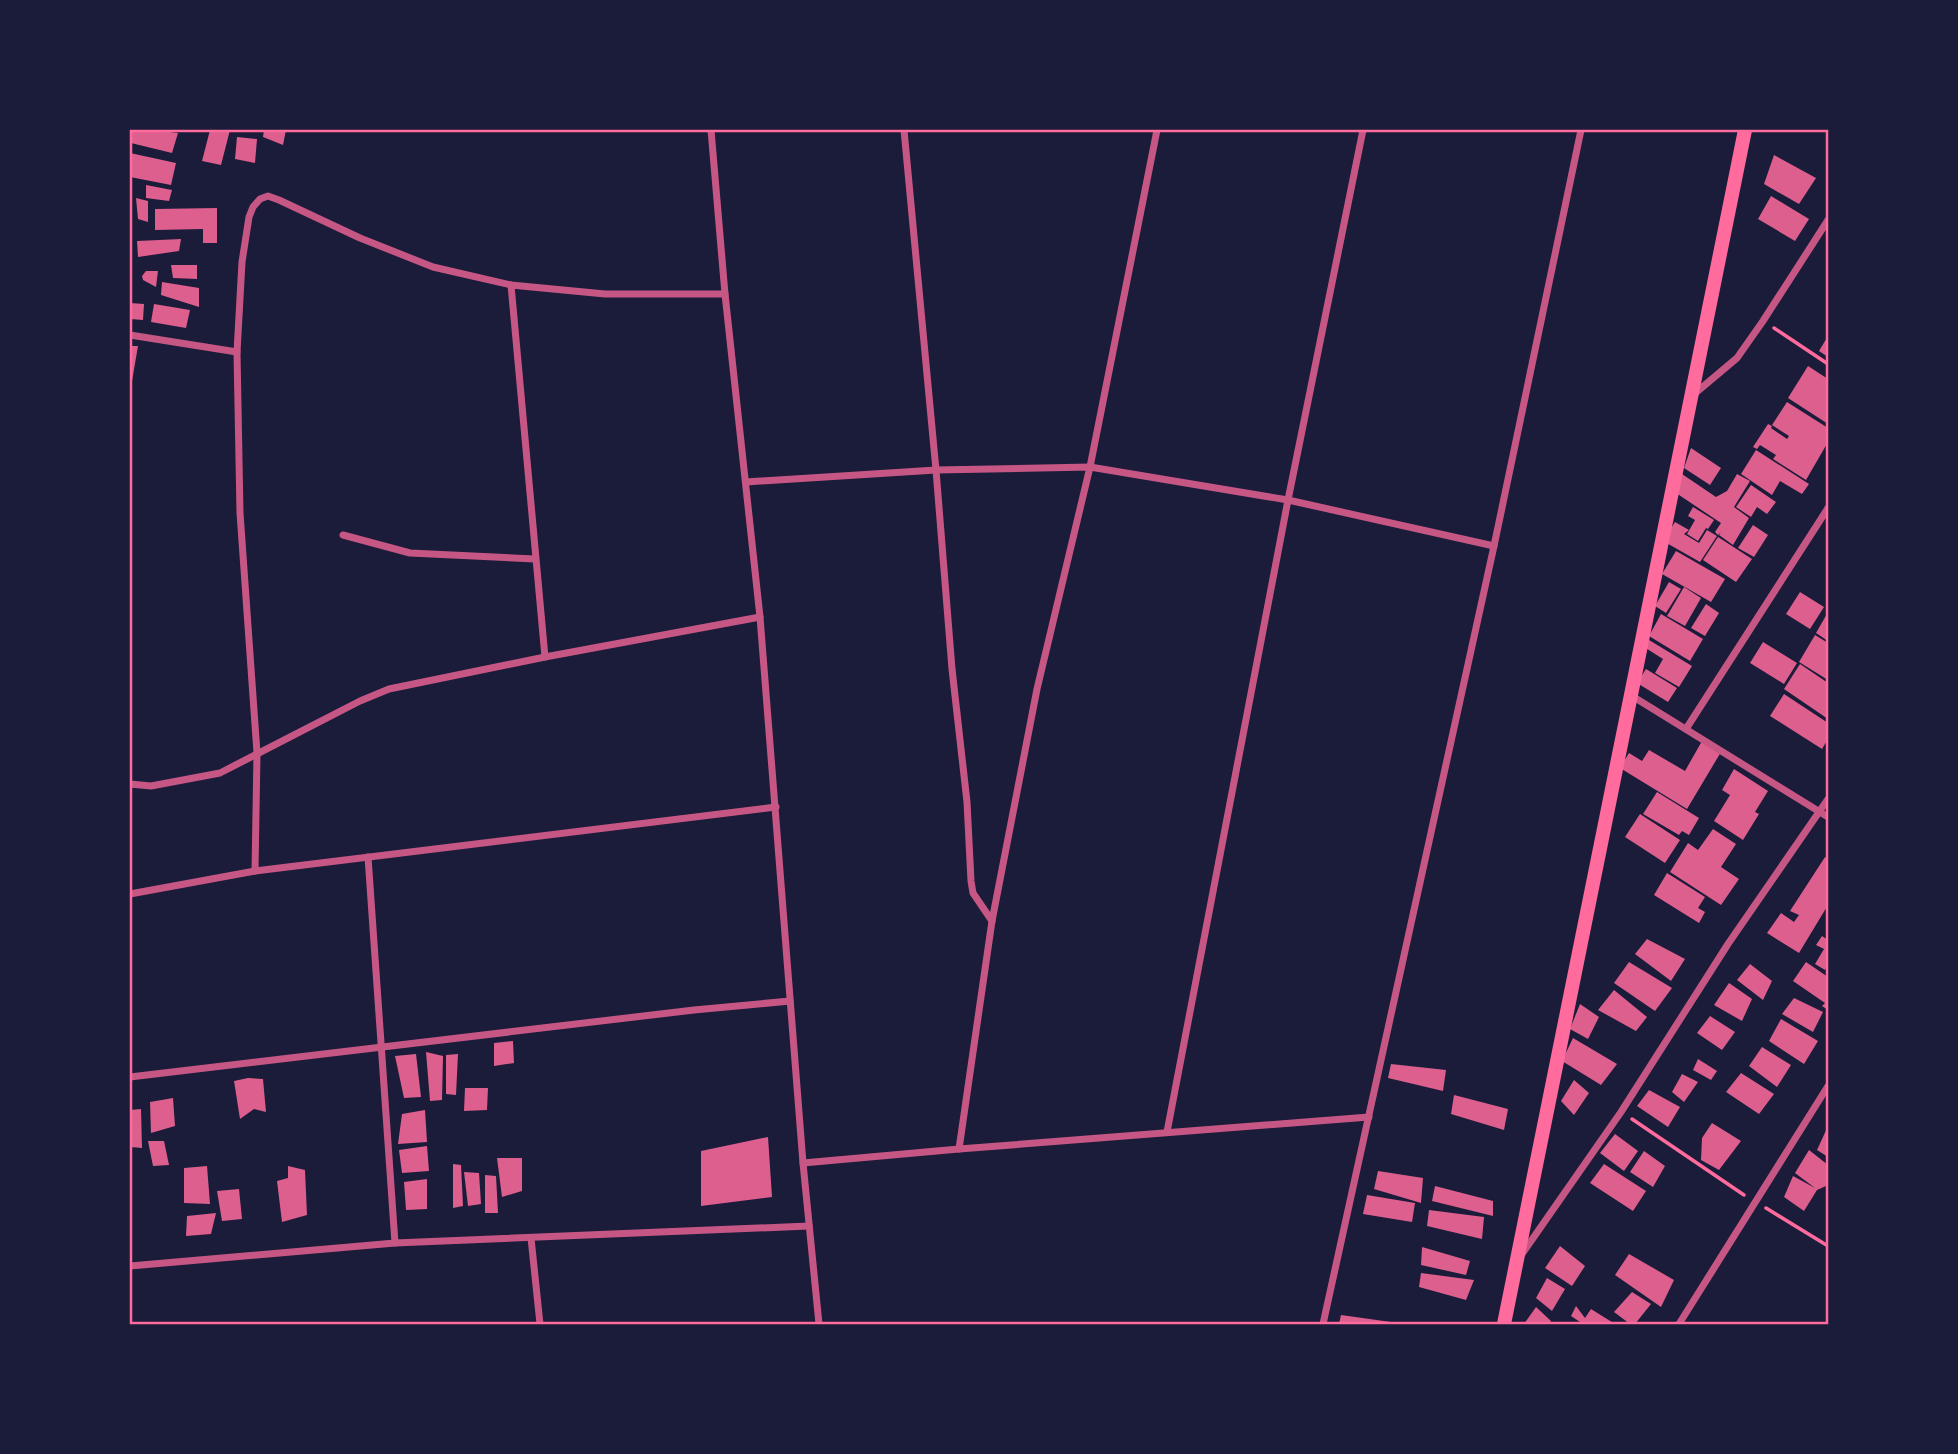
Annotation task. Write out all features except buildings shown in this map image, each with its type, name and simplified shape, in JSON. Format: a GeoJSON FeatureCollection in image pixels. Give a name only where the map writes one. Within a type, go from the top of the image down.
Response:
{"type":"FeatureCollection","features":[{"type":"Feature","properties":{"kind":"main road"},"geometry":{"type":"LineString","coordinates":[[1504,1325],[1745,130]]}},
{"type":"Feature","properties":{"kind":"street"},"geometry":{"type":"LineString","coordinates":[[711,130],[725,294],[760,617],[803,1163],[819,1325]]}},
{"type":"Feature","properties":{"kind":"street"},"geometry":{"type":"LineString","coordinates":[[904,130],[952,669],[967,802],[971,881],[973,893],[992,921]]}},
{"type":"Feature","properties":{"kind":"street"},"geometry":{"type":"LineString","coordinates":[[959,1149],[992,921],[1037,689],[1090,467],[1157,130]]}},
{"type":"Feature","properties":{"kind":"street"},"geometry":{"type":"LineString","coordinates":[[1167,1132],[1288,500],[1363,130]]}},
{"type":"Feature","properties":{"kind":"street"},"geometry":{"type":"LineString","coordinates":[[1323,1325],[1494,546],[1581,130]]}},
{"type":"Feature","properties":{"kind":"street"},"geometry":{"type":"LineString","coordinates":[[255,871],[257,753],[240,513],[237,352],[242,262],[248,216],[253,207],[260,199],[268,197],[279,200],[360,238],[433,267],[511,285],[605,294],[725,294]]}},
{"type":"Feature","properties":{"kind":"street"},"geometry":{"type":"LineString","coordinates":[[1692,395],[1737,358],[1829,220]]}},
{"type":"Feature","properties":{"kind":"street"},"geometry":{"type":"LineString","coordinates":[[511,285],[545,657]]}},
{"type":"Feature","properties":{"kind":"street"},"geometry":{"type":"LineString","coordinates":[[130,335],[237,352]]}},
{"type":"Feature","properties":{"kind":"street"},"geometry":{"type":"LineString","coordinates":[[746,482],[936,470],[1090,467],[1288,500],[1494,546]]}},
{"type":"Feature","properties":{"kind":"street"},"geometry":{"type":"LineString","coordinates":[[1686,729],[1829,508]]}},
{"type":"Feature","properties":{"kind":"street"},"geometry":{"type":"LineString","coordinates":[[343,536],[410,553],[535,559]]}},
{"type":"Feature","properties":{"kind":"street"},"geometry":{"type":"LineString","coordinates":[[130,784],[152,786],[220,773],[360,701],[389,689],[760,617]]}},
{"type":"Feature","properties":{"kind":"street"},"geometry":{"type":"LineString","coordinates":[[1631,696],[1829,817]]}},
{"type":"Feature","properties":{"kind":"street"},"geometry":{"type":"LineString","coordinates":[[1514,1266],[1621,1112],[1728,944],[1829,799]]}},
{"type":"Feature","properties":{"kind":"street"},"geometry":{"type":"LineString","coordinates":[[130,894],[255,871],[776,807]]}},
{"type":"Feature","properties":{"kind":"street"},"geometry":{"type":"LineString","coordinates":[[368,858],[395,1243]]}},
{"type":"Feature","properties":{"kind":"street"},"geometry":{"type":"LineString","coordinates":[[130,1077],[790,1001]]}},
{"type":"Feature","properties":{"kind":"street"},"geometry":{"type":"LineString","coordinates":[[1679,1325],[1829,1086]]}},
{"type":"Feature","properties":{"kind":"street"},"geometry":{"type":"LineString","coordinates":[[803,1163],[1369,1117]]}},
{"type":"Feature","properties":{"kind":"street"},"geometry":{"type":"LineString","coordinates":[[130,1266],[395,1243],[809,1226]]}},
{"type":"Feature","properties":{"kind":"street"},"geometry":{"type":"LineString","coordinates":[[531,1238],[540,1325]]}},
{"type":"Feature","properties":{"kind":"path"},"geometry":{"type":"LineString","coordinates":[[1763,321],[1829,364]]}},
{"type":"Feature","properties":{"kind":"path"},"geometry":{"type":"LineString","coordinates":[[1621,1112],[1755,1202],[1829,1246]]}}]}
